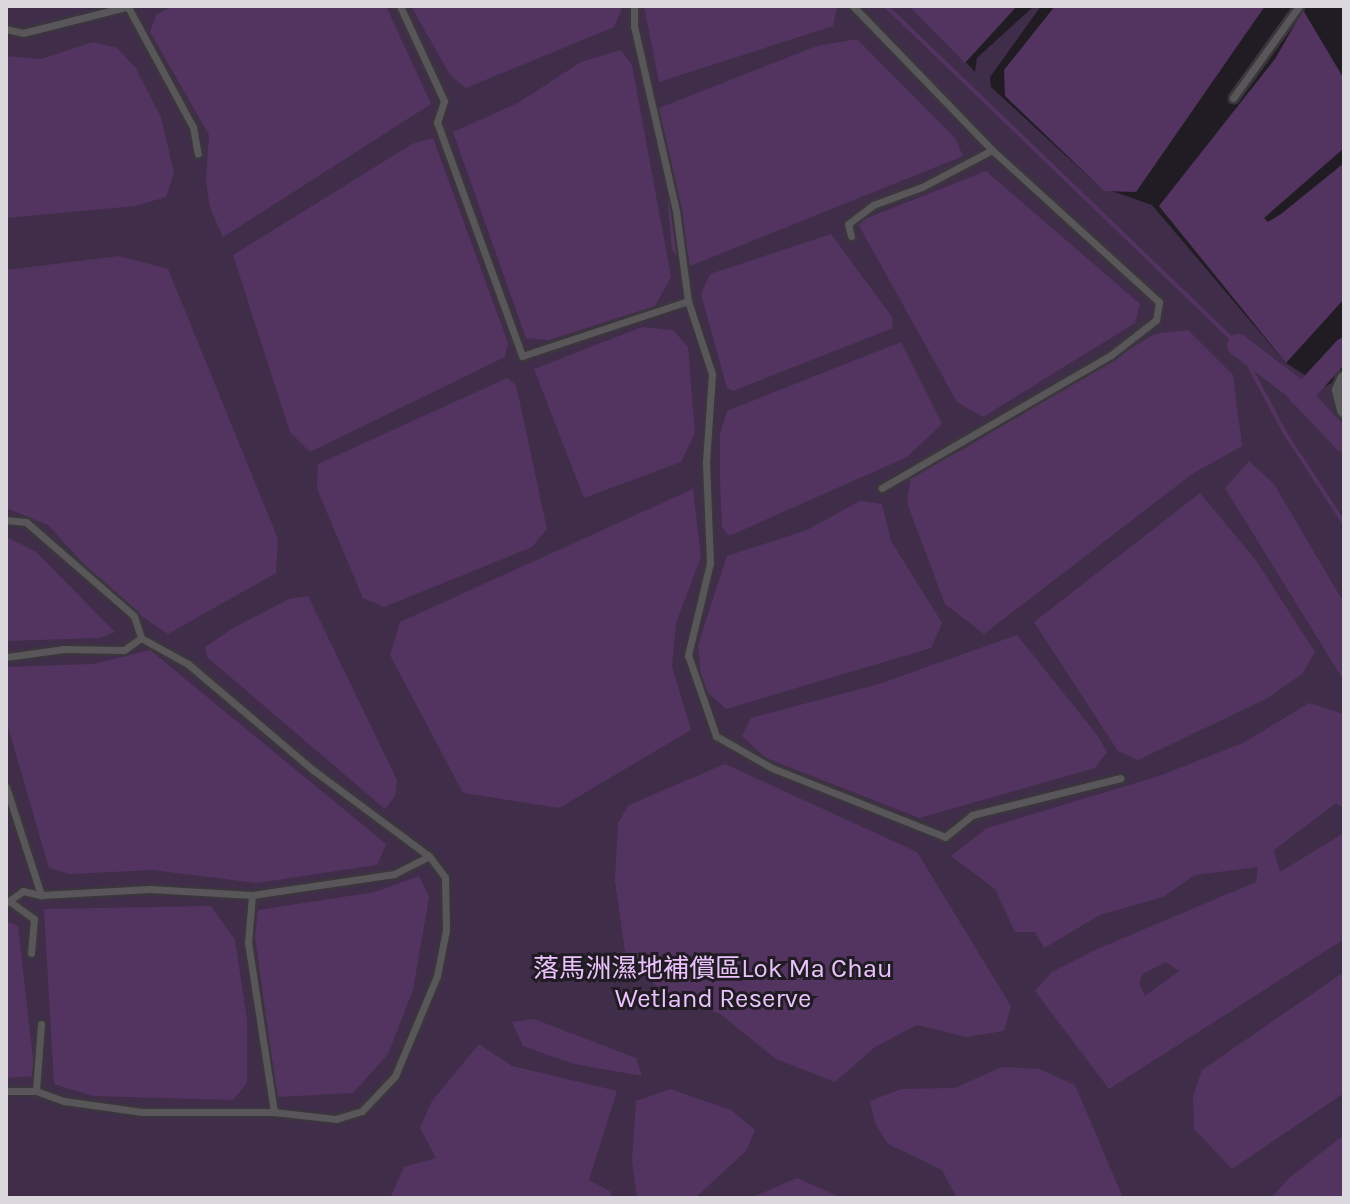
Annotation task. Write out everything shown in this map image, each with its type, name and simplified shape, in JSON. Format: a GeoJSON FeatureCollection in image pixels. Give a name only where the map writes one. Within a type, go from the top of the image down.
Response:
{"type":"FeatureCollection","features":[{"type":"Feature","properties":{"kind":"street"},"geometry":{"type":"LineString","coordinates":[[1344,379],[1339,390],[1344,410]]}},
{"type":"Feature","properties":{"kind":"lane"},"geometry":{"type":"LineString","coordinates":[[6,29],[23,33],[129,6],[193,127],[198,154]]}},
{"type":"Feature","properties":{"kind":"lane"},"geometry":{"type":"LineString","coordinates":[[400,6],[444,101],[437,122],[522,356],[688,301]]}},
{"type":"Feature","properties":{"kind":"lane"},"geometry":{"type":"LineString","coordinates":[[634,6],[634,26],[676,211],[688,301],[712,374],[706,463],[710,563],[688,655],[716,736],[772,768],[945,837],[972,815],[1120,778]]}},
{"type":"Feature","properties":{"kind":"lane"},"geometry":{"type":"LineString","coordinates":[[853,6],[992,150],[1138,277],[1159,302],[1156,320],[1111,355],[882,488]]}},
{"type":"Feature","properties":{"kind":"lane"},"geometry":{"type":"LineString","coordinates":[[1233,98],[1299,6]]}},
{"type":"Feature","properties":{"kind":"lane"},"geometry":{"type":"LineString","coordinates":[[851,236],[848,224],[873,205],[922,187],[992,150]]}},
{"type":"Feature","properties":{"kind":"lane"},"geometry":{"type":"LineString","coordinates":[[6,520],[26,522],[134,616],[141,638],[188,664],[313,770],[429,856],[445,877],[446,930],[437,976],[395,1076],[362,1111],[336,1119],[274,1112],[142,1112],[64,1101],[36,1091],[6,1091]]}},
{"type":"Feature","properties":{"kind":"lane"},"geometry":{"type":"LineString","coordinates":[[6,657],[64,649],[124,650],[141,638]]}},
{"type":"Feature","properties":{"kind":"lane"},"geometry":{"type":"LineString","coordinates":[[6,787],[41,895]]}},
{"type":"Feature","properties":{"kind":"lane"},"geometry":{"type":"LineString","coordinates":[[31,953],[34,919],[9,903],[23,891],[41,895],[150,889],[252,895],[394,874],[429,856]]}},
{"type":"Feature","properties":{"kind":"lane"},"geometry":{"type":"LineString","coordinates":[[252,895],[248,943],[274,1112]]}},
{"type":"Feature","properties":{"kind":"lane"},"geometry":{"type":"LineString","coordinates":[[36,1091],[41,1024]]}},
{"type":"Feature","properties":{"kind":"green space","name":"落馬洲濕地補償區Lok Ma Chau Wetland Reserve"},"geometry":{"type":"Polygon","coordinates":[[[6,6],[912,6],[975,72],[977,58],[1034,6],[1041,6],[990,77],[991,87],[1100,187],[1152,205],[1286,363],[1324,387],[1344,376],[1344,1198],[6,1198],[6,6]]]}},
{"type":"Feature","properties":{"kind":"shaded area"},"geometry":{"type":"Polygon","coordinates":[[[173,6],[386,6],[431,104],[223,237],[210,208],[206,180],[209,135],[150,32],[156,15],[173,6]]]}},
{"type":"Feature","properties":{"kind":"shaded area"},"geometry":{"type":"Polygon","coordinates":[[[411,6],[623,6],[614,27],[466,88],[450,75],[411,6]]]}},
{"type":"Feature","properties":{"kind":"shaded area"},"geometry":{"type":"Polygon","coordinates":[[[644,6],[837,6],[833,26],[659,82],[644,6]]]}},
{"type":"Feature","properties":{"kind":"shaded area"},"geometry":{"type":"Polygon","coordinates":[[[909,6],[1017,6],[965,63],[909,6]]]}},
{"type":"Feature","properties":{"kind":"shaded area"},"geometry":{"type":"Polygon","coordinates":[[[1055,6],[1265,6],[1136,192],[1104,191],[1005,96],[1004,70],[1055,6]]]}},
{"type":"Feature","properties":{"kind":"shaded area"},"geometry":{"type":"Polygon","coordinates":[[[1303,10],[1344,79],[1344,148],[1264,218],[1268,222],[1281,214],[1344,163],[1344,299],[1286,363],[1159,206],[1275,59],[1303,10]]]}},
{"type":"Feature","properties":{"kind":"shaded area"},"geometry":{"type":"Polygon","coordinates":[[[857,39],[955,138],[963,156],[685,268],[672,249],[659,108],[817,46],[857,39]]]}},
{"type":"Feature","properties":{"kind":"shaded area"},"geometry":{"type":"Polygon","coordinates":[[[93,42],[117,48],[135,67],[161,117],[174,173],[166,197],[135,206],[6,218],[6,56],[41,59],[93,42]]]}},
{"type":"Feature","properties":{"kind":"shaded area"},"geometry":{"type":"Polygon","coordinates":[[[621,50],[632,65],[671,277],[655,306],[549,340],[526,338],[453,132],[518,103],[581,62],[621,50]]]}},
{"type":"Feature","properties":{"kind":"shaded area"},"geometry":{"type":"Polygon","coordinates":[[[433,138],[508,343],[505,357],[310,452],[290,432],[233,255],[412,144],[433,138]]]}},
{"type":"Feature","properties":{"kind":"shaded area"},"geometry":{"type":"Polygon","coordinates":[[[986,171],[1140,304],[1135,323],[983,417],[957,402],[857,222],[986,171]]]}},
{"type":"Feature","properties":{"kind":"shaded area"},"geometry":{"type":"Polygon","coordinates":[[[831,234],[892,317],[893,328],[733,391],[727,388],[701,294],[710,274],[831,234]]]}},
{"type":"Feature","properties":{"kind":"shaded area"},"geometry":{"type":"Polygon","coordinates":[[[119,256],[168,269],[278,539],[276,573],[168,634],[116,599],[48,525],[6,508],[6,270],[119,256]]]}},
{"type":"Feature","properties":{"kind":"shaded area"},"geometry":{"type":"Polygon","coordinates":[[[642,327],[673,330],[688,347],[695,433],[681,462],[584,498],[534,369],[642,327]]]}},
{"type":"Feature","properties":{"kind":"shaded area"},"geometry":{"type":"Polygon","coordinates":[[[1188,330],[1233,375],[1242,446],[1192,474],[984,634],[945,604],[907,503],[911,475],[962,450],[1155,334],[1188,330]]]}},
{"type":"Feature","properties":{"kind":"shaded area"},"geometry":{"type":"Polygon","coordinates":[[[901,342],[942,424],[907,457],[729,536],[722,527],[720,478],[720,434],[727,411],[901,342]]]}},
{"type":"Feature","properties":{"kind":"shaded area"},"geometry":{"type":"Polygon","coordinates":[[[507,378],[516,385],[547,529],[532,547],[384,607],[363,598],[317,489],[318,464],[507,378]]]}},
{"type":"Feature","properties":{"kind":"shaded area"},"geometry":{"type":"Polygon","coordinates":[[[1249,461],[1274,484],[1344,603],[1344,681],[1225,488],[1249,461]]]}},
{"type":"Feature","properties":{"kind":"shaded area"},"geometry":{"type":"Polygon","coordinates":[[[693,489],[701,557],[676,623],[672,666],[691,730],[559,808],[463,793],[390,655],[400,622],[693,489]]]}},
{"type":"Feature","properties":{"kind":"shaded area"},"geometry":{"type":"Polygon","coordinates":[[[1200,493],[1255,559],[1315,652],[1302,674],[1266,699],[1138,760],[1118,751],[1034,622],[1200,493]]]}},
{"type":"Feature","properties":{"kind":"shaded area"},"geometry":{"type":"Polygon","coordinates":[[[860,501],[882,504],[891,541],[942,623],[931,648],[726,709],[702,687],[698,645],[727,556],[807,530],[860,501]]]}},
{"type":"Feature","properties":{"kind":"shaded area"},"geometry":{"type":"Polygon","coordinates":[[[6,537],[35,551],[115,632],[100,638],[6,641],[6,537]]]}},
{"type":"Feature","properties":{"kind":"shaded area"},"geometry":{"type":"Polygon","coordinates":[[[308,596],[397,780],[395,796],[385,809],[207,657],[205,647],[233,628],[289,599],[308,596]]]}},
{"type":"Feature","properties":{"kind":"shaded area"},"geometry":{"type":"Polygon","coordinates":[[[1017,635],[1098,736],[1107,752],[1095,768],[919,818],[766,758],[742,736],[751,718],[879,684],[1017,635]]]}},
{"type":"Feature","properties":{"kind":"shaded area"},"geometry":{"type":"Polygon","coordinates":[[[150,650],[386,844],[377,865],[256,883],[152,870],[70,874],[49,868],[6,720],[6,667],[93,664],[150,650]]]}},
{"type":"Feature","properties":{"kind":"shaded area"},"geometry":{"type":"Polygon","coordinates":[[[1309,703],[1344,714],[1344,808],[1336,803],[1274,850],[1280,872],[1344,833],[1344,939],[1109,1089],[1035,991],[1052,972],[1095,950],[1256,882],[1258,867],[1195,875],[1163,897],[1100,915],[1044,948],[1035,932],[1015,932],[995,889],[951,856],[987,828],[1159,776],[1243,743],[1309,703]],[[1166,962],[1143,974],[1139,983],[1145,996],[1179,971],[1166,962]]]}},
{"type":"Feature","properties":{"kind":"shaded area"},"geometry":{"type":"Polygon","coordinates":[[[725,764],[917,852],[1011,1006],[1004,1031],[966,1037],[917,1025],[875,1047],[835,1082],[776,1059],[720,1014],[670,995],[627,965],[615,881],[618,823],[629,805],[725,764]]]}},
{"type":"Feature","properties":{"kind":"shaded area"},"geometry":{"type":"Polygon","coordinates":[[[419,876],[429,897],[413,990],[388,1054],[353,1093],[277,1097],[255,936],[258,910],[375,892],[419,876]]]}},
{"type":"Feature","properties":{"kind":"shaded area"},"geometry":{"type":"Polygon","coordinates":[[[211,906],[235,940],[247,1020],[247,1083],[233,1100],[93,1096],[54,1084],[44,909],[211,906]]]}},
{"type":"Feature","properties":{"kind":"shaded area"},"geometry":{"type":"Polygon","coordinates":[[[6,921],[18,926],[35,1076],[6,1078],[6,921]]]}},
{"type":"Feature","properties":{"kind":"shaded area"},"geometry":{"type":"Polygon","coordinates":[[[1344,972],[1344,1093],[1232,1169],[1194,1129],[1193,1096],[1202,1070],[1344,972]]]}},
{"type":"Feature","properties":{"kind":"shaded area"},"geometry":{"type":"Polygon","coordinates":[[[534,1019],[636,1058],[642,1076],[574,1064],[523,1046],[512,1022],[534,1019]]]}},
{"type":"Feature","properties":{"kind":"shaded area"},"geometry":{"type":"Polygon","coordinates":[[[479,1044],[512,1066],[617,1091],[589,1180],[611,1192],[612,1198],[390,1198],[404,1167],[436,1158],[420,1128],[432,1101],[479,1044]]]}},
{"type":"Feature","properties":{"kind":"shaded area"},"geometry":{"type":"Polygon","coordinates":[[[1002,1067],[1039,1069],[1075,1085],[1123,1198],[957,1198],[942,1170],[888,1144],[875,1123],[870,1101],[901,1089],[955,1088],[1002,1067]]]}},
{"type":"Feature","properties":{"kind":"shaded area"},"geometry":{"type":"Polygon","coordinates":[[[670,1089],[731,1110],[755,1130],[746,1151],[695,1198],[637,1198],[632,1161],[636,1101],[670,1089]]]}},
{"type":"Feature","properties":{"kind":"shaded area"},"geometry":{"type":"Polygon","coordinates":[[[1344,1135],[1344,1198],[1271,1198],[1289,1178],[1344,1135]]]}},
{"type":"Feature","properties":{"kind":"shaded area"},"geometry":{"type":"Polygon","coordinates":[[[797,1178],[842,1198],[751,1198],[797,1178]]]}},
{"type":"Feature","properties":{"kind":"waterway"},"geometry":{"type":"LineString","coordinates":[[886,6],[1238,345],[1285,433],[1344,523]]}},
{"type":"Feature","properties":{"kind":"waterway"},"geometry":{"type":"LineString","coordinates":[[1238,345],[1292,386],[1344,441]]}},
{"type":"Feature","properties":{"kind":"waterway"},"geometry":{"type":"LineString","coordinates":[[1301,396],[1344,349]]}}]}
